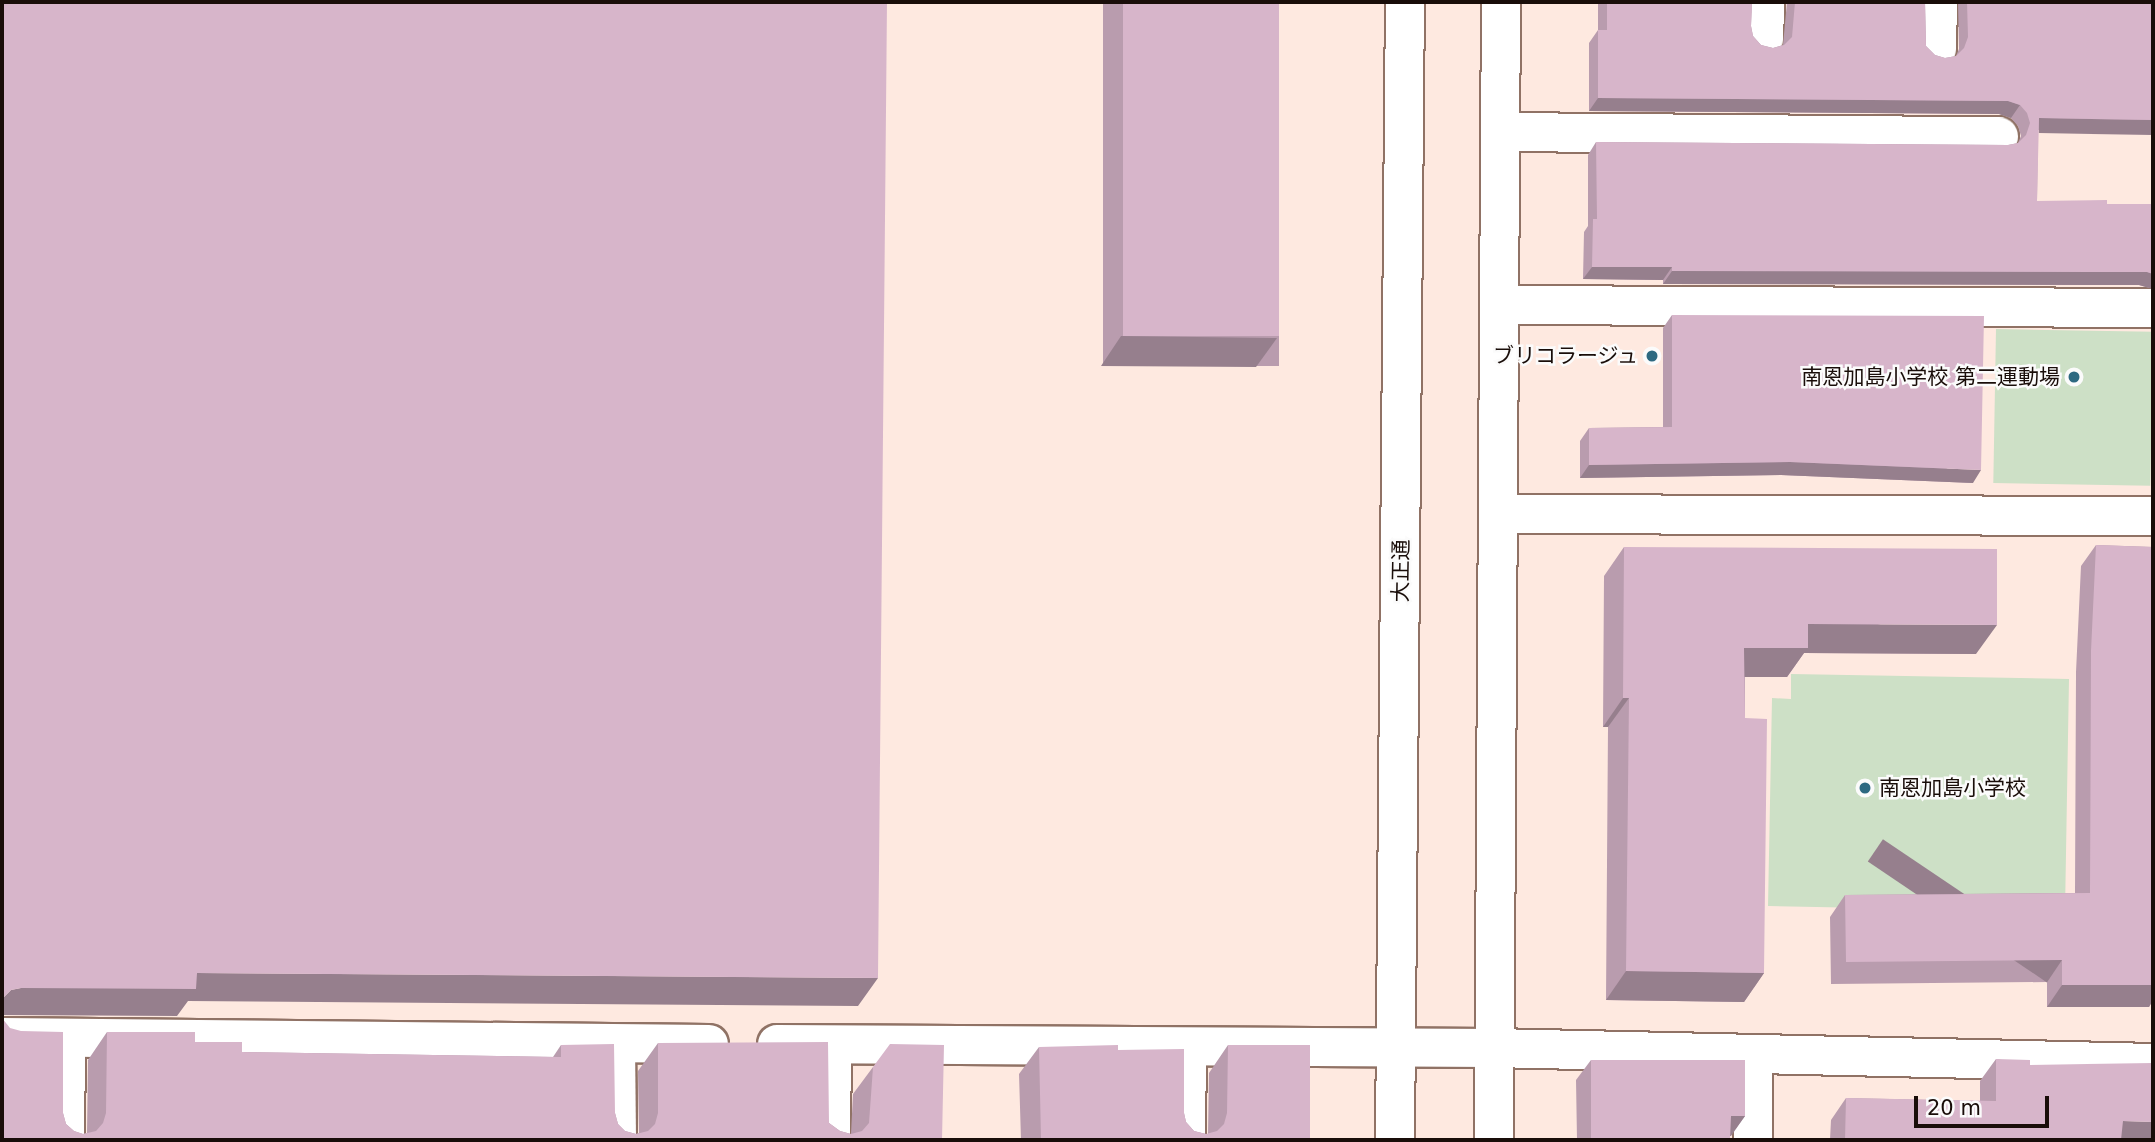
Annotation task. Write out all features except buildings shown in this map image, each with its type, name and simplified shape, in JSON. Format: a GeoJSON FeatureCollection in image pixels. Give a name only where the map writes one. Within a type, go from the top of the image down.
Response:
{"type":"FeatureCollection","features":[{"type":"Feature","properties":{"kind":"street","name":"大正通"},"geometry":{"type":"LineString","coordinates":[[1395,1140],[1405,2]]}},
{"type":"Feature","properties":{"kind":"street"},"geometry":{"type":"LineString","coordinates":[[1494,1140],[1500,514],[1501,2]]}},
{"type":"Feature","properties":{"kind":"street"},"geometry":{"type":"LineString","coordinates":[[1764,39],[1765,2]]}},
{"type":"Feature","properties":{"kind":"street"},"geometry":{"type":"LineString","coordinates":[[1937,49],[1938,2]]}},
{"type":"Feature","properties":{"kind":"street"},"geometry":{"type":"LineString","coordinates":[[1500,132],[1999,136]]}},
{"type":"Feature","properties":{"kind":"street"},"geometry":{"type":"LineString","coordinates":[[1500,305],[2153,308]]}},
{"type":"Feature","properties":{"kind":"street"},"geometry":{"type":"LineString","coordinates":[[1500,514],[2153,516]]}},
{"type":"Feature","properties":{"kind":"street"},"geometry":{"type":"LineString","coordinates":[[2,1037],[616,1044],[1493,1048],[2153,1063]]}},
{"type":"Feature","properties":{"kind":"street"},"geometry":{"type":"LineString","coordinates":[[65,1038],[65,1140]]}},
{"type":"Feature","properties":{"kind":"street"},"geometry":{"type":"LineString","coordinates":[[616,1044],[617,1140]]}},
{"type":"Feature","properties":{"kind":"street"},"geometry":{"type":"LineString","coordinates":[[831,1140],[832,1045]]}},
{"type":"Feature","properties":{"kind":"street"},"geometry":{"type":"LineString","coordinates":[[1186,1140],[1187,1048]]}},
{"type":"Feature","properties":{"kind":"street"},"geometry":{"type":"LineString","coordinates":[[1753,1054],[1753,1140]]}},
{"type":"Feature","properties":{"kind":"green space","name":"南恩加島小学校 第二運動場"},"geometry":{"type":"Polygon","coordinates":[[[1996,329],[2153,332],[2150,486],[1993,483],[1996,329]]]}},
{"type":"Feature","properties":{"kind":"green space"},"geometry":{"type":"Polygon","coordinates":[[[1791,674],[2069,679],[2065,912],[1768,906],[1772,698],[1791,699],[1791,674]]]}},
{"type":"Feature","properties":{"kind":"place","name":"ブリコラージュ"},"geometry":{"type":"Point","coordinates":[1652,356]}},
{"type":"Feature","properties":{"kind":"place","name":"南恩加島小学校 第二運動場"},"geometry":{"type":"Point","coordinates":[2074,377]}},
{"type":"Feature","properties":{"kind":"place","name":"南恩加島小学校"},"geometry":{"type":"Point","coordinates":[1865,788]}}]}
